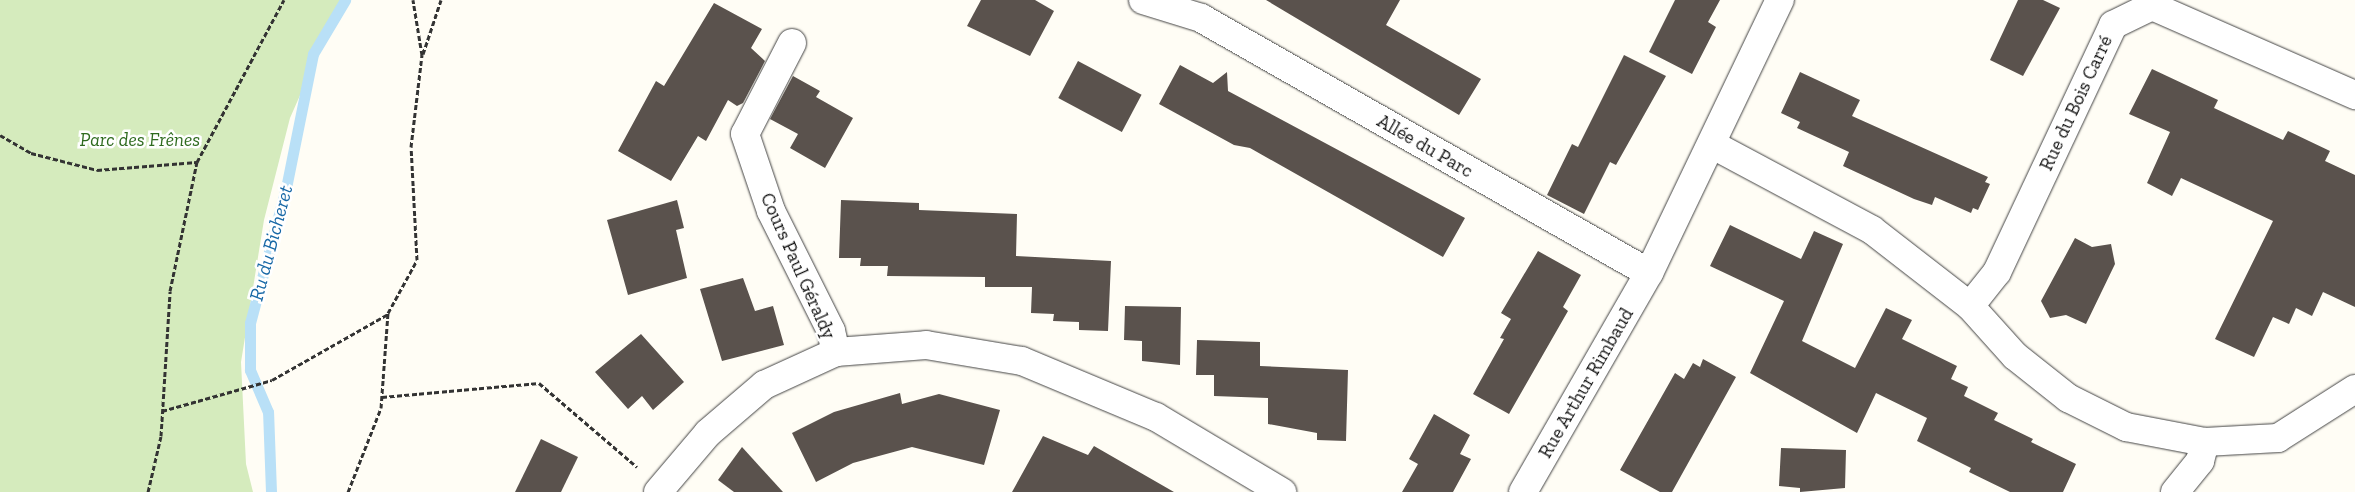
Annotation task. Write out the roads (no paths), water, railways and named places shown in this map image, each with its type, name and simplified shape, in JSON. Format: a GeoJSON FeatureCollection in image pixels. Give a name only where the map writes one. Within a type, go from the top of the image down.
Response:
{"type":"FeatureCollection","features":[{"type":"Feature","properties":{"kind":"street","name":"Rue Arthur Rimbaud"},"geometry":{"type":"LineString","coordinates":[[1523,492],[1649,273],[1713,145],[1780,0]]}},
{"type":"Feature","properties":{"kind":"street","name":"Allée du Parc"},"geometry":{"type":"LineString","coordinates":[[1148,1],[1201,18],[1649,273]]}},
{"type":"Feature","properties":{"kind":"street","name":"Rue du Bois Carré"},"geometry":{"type":"LineString","coordinates":[[1970,306],[1997,272],[2113,25],[2152,6],[2355,94]]}},
{"type":"Feature","properties":{"kind":"street","name":"Cours Paul Géraldy"},"geometry":{"type":"LineString","coordinates":[[792,43],[745,134],[771,211],[831,331],[836,352]]}},
{"type":"Feature","properties":{"kind":"street"},"geometry":{"type":"LineString","coordinates":[[1713,145],[1872,230],[1970,306],[2015,356],[2068,398],[2126,427],[2205,442],[2278,438],[2355,390]]}},
{"type":"Feature","properties":{"kind":"street"},"geometry":{"type":"LineString","coordinates":[[659,489],[708,433],[764,386],[836,352],[926,345],[1022,361],[1156,417],[1282,492]]}},
{"type":"Feature","properties":{"kind":"street"},"geometry":{"type":"LineString","coordinates":[[2175,492],[2200,461],[2205,442]]}},
{"type":"Feature","properties":{"kind":"waterway","name":"Ru du Bicheret"},"geometry":{"type":"LineString","coordinates":[[271,492],[268,412],[250,370],[250,323],[286,188],[313,54],[345,0]]}},
{"type":"Feature","properties":{"kind":"park label","name":"Parc des Frênes"},"geometry":{"type":"Point","coordinates":[140,140]}}]}
